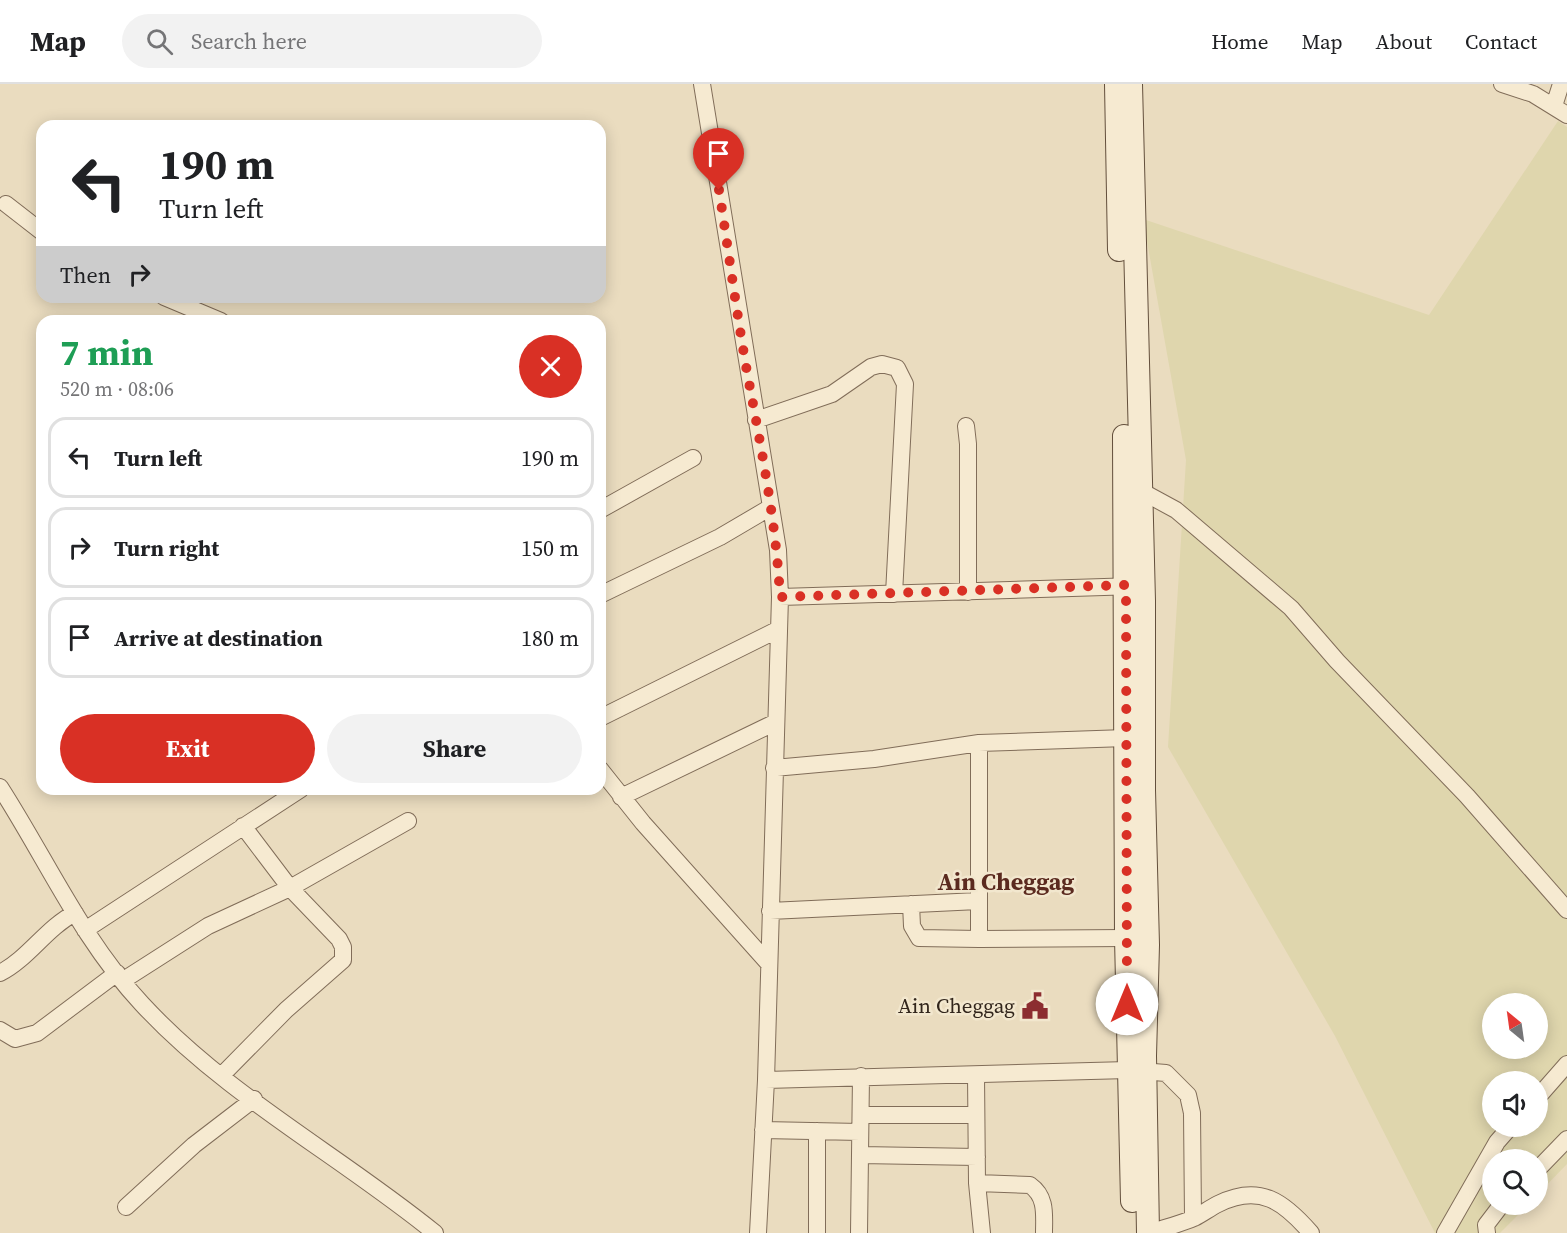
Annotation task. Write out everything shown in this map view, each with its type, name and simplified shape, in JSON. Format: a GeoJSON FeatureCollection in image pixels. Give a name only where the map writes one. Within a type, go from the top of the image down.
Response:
{"type":"FeatureCollection","features":[{"type":"Feature","properties":{"kind":"street"},"geometry":{"type":"LineString","coordinates":[[702,84],[778,550],[780,597],[766,1080],[758,1233]]}},
{"type":"Feature","properties":{"kind":"street"},"geometry":{"type":"LineString","coordinates":[[1116,84],[1148,945],[1137,1070],[1132,1233]]}},
{"type":"Feature","properties":{"kind":"street"},"geometry":{"type":"LineString","coordinates":[[1131,84],[1141,491],[1126,738],[1126,938],[1148,1233],[1193,1218],[1236,1197],[1262,1195],[1291,1211],[1311,1233]]}},
{"type":"Feature","properties":{"kind":"street"},"geometry":{"type":"LineString","coordinates":[[1502,84],[1533,94],[1560,111]]}},
{"type":"Feature","properties":{"kind":"street"},"geometry":{"type":"LineString","coordinates":[[1560,111],[1561,84]]}},
{"type":"Feature","properties":{"kind":"street"},"geometry":{"type":"LineString","coordinates":[[2,204],[36,228]]}},
{"type":"Feature","properties":{"kind":"street"},"geometry":{"type":"LineString","coordinates":[[178,303],[207,315]]}},
{"type":"Feature","properties":{"kind":"street"},"geometry":{"type":"LineString","coordinates":[[756,420],[832,394],[871,367],[882,364],[897,368],[905,384],[894,594]]}},
{"type":"Feature","properties":{"kind":"street"},"geometry":{"type":"LineString","coordinates":[[966,426],[968,592]]}},
{"type":"Feature","properties":{"kind":"street"},"geometry":{"type":"LineString","coordinates":[[606,507],[693,458]]}},
{"type":"Feature","properties":{"kind":"street"},"geometry":{"type":"LineString","coordinates":[[1141,491],[1176,510],[1291,608],[1474,805],[1567,910]]}},
{"type":"Feature","properties":{"kind":"street"},"geometry":{"type":"LineString","coordinates":[[606,593],[720,537],[771,507]]}},
{"type":"Feature","properties":{"kind":"street"},"geometry":{"type":"LineString","coordinates":[[780,597],[1134,586]]}},
{"type":"Feature","properties":{"kind":"street"},"geometry":{"type":"LineString","coordinates":[[606,715],[779,629]]}},
{"type":"Feature","properties":{"kind":"street"},"geometry":{"type":"LineString","coordinates":[[621,797],[776,722]]}},
{"type":"Feature","properties":{"kind":"street"},"geometry":{"type":"LineString","coordinates":[[774,768],[874,759],[979,743],[1126,738]]}},
{"type":"Feature","properties":{"kind":"street"},"geometry":{"type":"LineString","coordinates":[[979,743],[979,939]]}},
{"type":"Feature","properties":{"kind":"street"},"geometry":{"type":"LineString","coordinates":[[606,777],[621,797],[769,964]]}},
{"type":"Feature","properties":{"kind":"street"},"geometry":{"type":"LineString","coordinates":[[0,787],[85,930],[119,977],[167,1029],[221,1076],[435,1233]]}},
{"type":"Feature","properties":{"kind":"street"},"geometry":{"type":"LineString","coordinates":[[85,930],[292,795]]}},
{"type":"Feature","properties":{"kind":"street"},"geometry":{"type":"LineString","coordinates":[[0,1030],[15,1038],[37,1033],[119,977],[208,926],[290,888],[408,821]]}},
{"type":"Feature","properties":{"kind":"street"},"geometry":{"type":"LineString","coordinates":[[221,1076],[286,1010],[343,960],[343,947],[339,939],[290,888],[243,826]]}},
{"type":"Feature","properties":{"kind":"street"},"geometry":{"type":"LineString","coordinates":[[770,911],[978,901]]}},
{"type":"Feature","properties":{"kind":"street"},"geometry":{"type":"LineString","coordinates":[[911,904],[912,926],[919,938],[1126,938]]}},
{"type":"Feature","properties":{"kind":"street"},"geometry":{"type":"LineString","coordinates":[[0,973],[16,964],[62,920],[75,913]]}},
{"type":"Feature","properties":{"kind":"street"},"geometry":{"type":"LineString","coordinates":[[1548,1086],[1567,1064]]}},
{"type":"Feature","properties":{"kind":"street"},"geometry":{"type":"LineString","coordinates":[[766,1080],[1137,1070],[1166,1072],[1188,1095],[1192,1113],[1193,1218]]}},
{"type":"Feature","properties":{"kind":"street"},"geometry":{"type":"LineString","coordinates":[[976,1075],[977,1183],[982,1233]]}},
{"type":"Feature","properties":{"kind":"street"},"geometry":{"type":"LineString","coordinates":[[860,1233],[861,1076]]}},
{"type":"Feature","properties":{"kind":"street"},"geometry":{"type":"LineString","coordinates":[[126,1207],[194,1145],[254,1100]]}},
{"type":"Feature","properties":{"kind":"street"},"geometry":{"type":"LineString","coordinates":[[763,1130],[817,1131],[861,1123],[976,1115]]}},
{"type":"Feature","properties":{"kind":"street"},"geometry":{"type":"LineString","coordinates":[[817,1131],[817,1233]]}},
{"type":"Feature","properties":{"kind":"street"},"geometry":{"type":"LineString","coordinates":[[1445,1233],[1501,1137]]}},
{"type":"Feature","properties":{"kind":"street"},"geometry":{"type":"LineString","coordinates":[[1548,1159],[1567,1139]]}},
{"type":"Feature","properties":{"kind":"street"},"geometry":{"type":"LineString","coordinates":[[860,1155],[977,1157]]}},
{"type":"Feature","properties":{"kind":"street"},"geometry":{"type":"LineString","coordinates":[[977,1183],[1030,1185],[1036,1189],[1043,1201],[1044,1233]]}},
{"type":"Feature","properties":{"kind":"street"},"geometry":{"type":"LineString","coordinates":[[1487,1233],[1486,1225],[1494,1215]]}},
{"type":"Feature","properties":{"kind":"shaded area"},"geometry":{"type":"Polygon","coordinates":[[[1558,121],[1567,127],[1567,1164],[1548,1184],[1548,1149],[1482,1149],[1482,1215],[1518,1215],[1500,1233],[1435,1233],[1335,1036],[1168,747],[1186,460],[1143,219],[1429,315],[1558,121]]]}},
{"type":"Feature","properties":{"kind":"place","name":"Ain Cheggag"},"geometry":{"type":"Point","coordinates":[1035,1006]}},
{"type":"Feature","properties":{"kind":"district","name":"Ain Cheggag"},"geometry":{"type":"Point","coordinates":[1006,882]}},
{"type":"Feature","properties":{"kind":"route"},"geometry":{"type":"LineString","coordinates":[[719,190],[746,365],[763,449],[778,550],[780,597],[1126,585],[1127,1004]]}}]}
